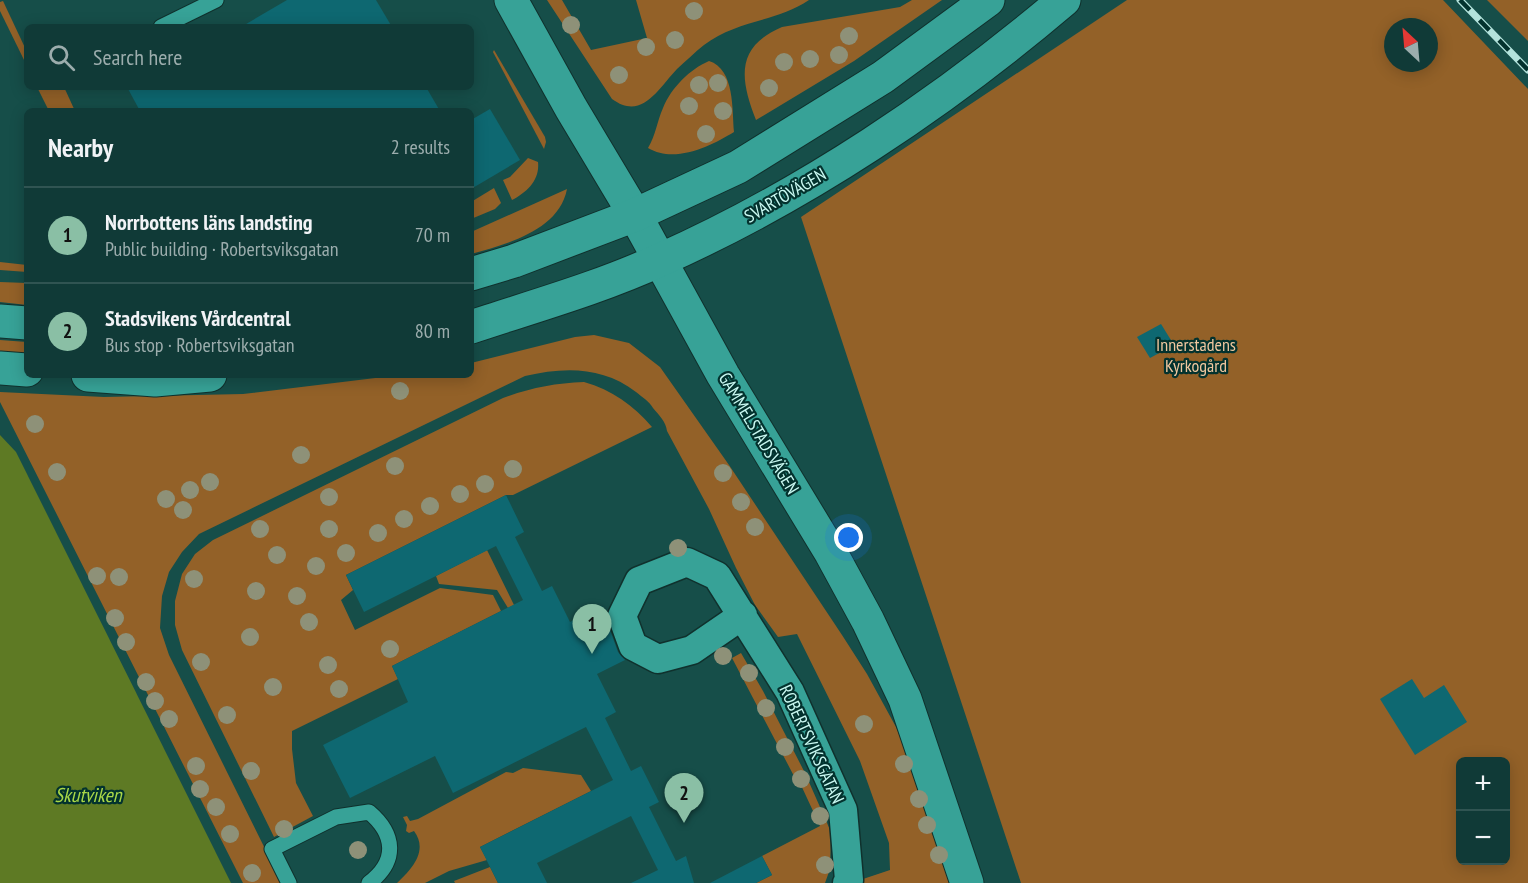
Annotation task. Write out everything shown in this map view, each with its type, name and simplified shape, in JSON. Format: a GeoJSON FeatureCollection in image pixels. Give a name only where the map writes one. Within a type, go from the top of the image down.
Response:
{"type":"FeatureCollection","features":[{"type":"Feature","properties":{"kind":"main road","name":"GAMMELSTADSVÄGEN"},"geometry":{"type":"LineString","coordinates":[[511,0],[571,108],[635,215],[723,375],[831,553],[868,621],[905,699],[967,883]]}},
{"type":"Feature","properties":{"kind":"main road"},"geometry":{"type":"LineString","coordinates":[[474,273],[514,261],[635,215],[738,167],[883,77],[988,0]]}},
{"type":"Feature","properties":{"kind":"main road","name":"SVARTÖVÄGEN"},"geometry":{"type":"LineString","coordinates":[[474,326],[594,287],[660,260],[760,211],[890,132],[1022,36],[1064,0]]}},
{"type":"Feature","properties":{"kind":"main road"},"geometry":{"type":"LineString","coordinates":[[0,321],[24,323]]}},
{"type":"Feature","properties":{"kind":"main road"},"geometry":{"type":"LineString","coordinates":[[0,368],[24,370]]}},
{"type":"Feature","properties":{"kind":"main road"},"geometry":{"type":"LineString","coordinates":[[128,378],[155,380],[177,378]]}},
{"type":"Feature","properties":{"kind":"street","name":"ROBERTSVIKSGATAN"},"geometry":{"type":"LineString","coordinates":[[743,615],[790,692],[843,810],[849,880],[847,883]]}},
{"type":"Feature","properties":{"kind":"lane"},"geometry":{"type":"LineString","coordinates":[[166,24],[216,0]]}},
{"type":"Feature","properties":{"kind":"lane"},"geometry":{"type":"LineString","coordinates":[[289,883],[272,849],[336,817],[369,812],[379,820],[391,845],[390,856],[383,870],[369,883]]}},
{"type":"Feature","properties":{"kind":"green space"},"geometry":{"type":"Polygon","coordinates":[[[547,0],[562,0],[591,50],[647,38],[636,0],[809,0],[784,13],[716,37],[677,69],[649,100],[632,106],[623,105],[612,99],[547,0]]]}},
{"type":"Feature","properties":{"kind":"green space"},"geometry":{"type":"Polygon","coordinates":[[[912,0],[942,0],[854,61],[756,120],[747,91],[745,66],[756,44],[767,35],[782,27],[900,7],[912,0]]]}},
{"type":"Feature","properties":{"kind":"green space","name":"Innerstadens Kyrkogård"},"geometry":{"type":"Polygon","coordinates":[[[1127,0],[1443,0],[1528,89],[1528,883],[1021,883],[801,217],[1127,0]]]}},
{"type":"Feature","properties":{"kind":"green space"},"geometry":{"type":"Polygon","coordinates":[[[1487,0],[1528,0],[1528,41],[1487,0]]]}},
{"type":"Feature","properties":{"kind":"green space"},"geometry":{"type":"Polygon","coordinates":[[[3,1],[24,46],[24,60],[0,11],[0,2],[3,1]]]}},
{"type":"Feature","properties":{"kind":"green space"},"geometry":{"type":"Polygon","coordinates":[[[494,50],[545,137],[544,149],[493,52],[494,50]]]}},
{"type":"Feature","properties":{"kind":"green space"},"geometry":{"type":"Polygon","coordinates":[[[709,61],[724,72],[728,81],[731,91],[734,132],[715,143],[681,154],[659,152],[648,148],[671,93],[688,74],[709,61]]]}},
{"type":"Feature","properties":{"kind":"green space"},"geometry":{"type":"Polygon","coordinates":[[[38,90],[65,90],[74,108],[48,108],[38,90]]]}},
{"type":"Feature","properties":{"kind":"green space"},"geometry":{"type":"Polygon","coordinates":[[[528,158],[538,162],[535,180],[523,193],[512,200],[503,180],[510,177],[528,158]]]}},
{"type":"Feature","properties":{"kind":"green space"},"geometry":{"type":"Polygon","coordinates":[[[494,188],[501,203],[495,209],[474,218],[474,200],[494,188]]]}},
{"type":"Feature","properties":{"kind":"green space"},"geometry":{"type":"Polygon","coordinates":[[[567,189],[554,215],[529,234],[474,253],[474,231],[567,189]]]}},
{"type":"Feature","properties":{"kind":"green space"},"geometry":{"type":"Polygon","coordinates":[[[0,262],[24,265],[24,272],[0,270],[0,262]]]}},
{"type":"Feature","properties":{"kind":"green space"},"geometry":{"type":"Polygon","coordinates":[[[0,282],[24,283],[24,305],[0,302],[0,282]]]}},
{"type":"Feature","properties":{"kind":"green space"},"geometry":{"type":"Polygon","coordinates":[[[594,335],[629,343],[660,367],[729,465],[867,674],[896,727],[918,779],[953,883],[861,883],[860,880],[890,870],[889,843],[860,761],[797,634],[778,637],[755,605],[664,422],[650,403],[623,383],[610,377],[568,370],[525,376],[199,534],[182,552],[169,572],[162,596],[160,628],[169,655],[282,883],[243,883],[0,402],[0,392],[104,397],[243,394],[375,378],[474,378],[474,362],[575,337],[594,335]]]}},
{"type":"Feature","properties":{"kind":"green space"},"geometry":{"type":"Polygon","coordinates":[[[0,340],[24,342],[24,355],[0,352],[0,340]]]}},
{"type":"Feature","properties":{"kind":"green space"},"geometry":{"type":"Polygon","coordinates":[[[584,382],[604,389],[621,399],[652,427],[513,495],[506,495],[346,575],[353,590],[341,600],[355,630],[440,588],[493,595],[501,611],[392,666],[398,679],[292,731],[296,783],[313,816],[274,837],[182,650],[175,625],[175,601],[182,574],[195,554],[213,540],[503,398],[543,387],[584,382]]]}},
{"type":"Feature","properties":{"kind":"green space"},"geometry":{"type":"Polygon","coordinates":[[[487,550],[514,605],[508,608],[497,590],[439,584],[436,576],[487,550]]]}},
{"type":"Feature","properties":{"kind":"green space"},"geometry":{"type":"Polygon","coordinates":[[[741,653],[805,773],[831,832],[830,869],[825,883],[756,883],[772,875],[762,856],[820,826],[800,783],[795,778],[732,658],[741,653]]]}},
{"type":"Feature","properties":{"kind":"green space"},"geometry":{"type":"Polygon","coordinates":[[[523,768],[581,775],[591,791],[480,847],[487,860],[449,871],[425,883],[397,883],[416,860],[420,846],[414,831],[409,833],[406,831],[407,825],[403,817],[407,816],[410,821],[418,819],[506,772],[513,773],[523,768]]]}},
{"type":"Feature","properties":{"kind":"green space"},"geometry":{"type":"Polygon","coordinates":[[[490,867],[498,883],[455,883],[454,881],[490,867]]]}},
{"type":"Feature","properties":{"kind":"water","name":"Skutviken"},"geometry":{"type":"Polygon","coordinates":[[[0,435],[16,452],[231,883],[0,883],[0,435]]]}},
{"type":"Feature","properties":{"kind":"building"},"geometry":{"type":"Polygon","coordinates":[[[287,0],[376,0],[390,24],[246,24],[287,0]]]}},
{"type":"Feature","properties":{"kind":"building"},"geometry":{"type":"Polygon","coordinates":[[[129,90],[428,90],[438,108],[138,108],[129,90]]]}},
{"type":"Feature","properties":{"kind":"building"},"geometry":{"type":"Polygon","coordinates":[[[490,109],[520,160],[474,187],[474,118],[490,109]]]}},
{"type":"Feature","properties":{"kind":"building"},"geometry":{"type":"Polygon","coordinates":[[[1161,324],[1174,345],[1150,358],[1137,337],[1161,324]]]}},
{"type":"Feature","properties":{"kind":"building"},"geometry":{"type":"Polygon","coordinates":[[[506,495],[524,532],[515,537],[542,591],[552,586],[570,622],[602,606],[606,614],[618,652],[625,660],[597,674],[616,712],[605,718],[631,771],[641,766],[659,802],[649,807],[676,861],[686,856],[694,883],[631,883],[658,870],[631,816],[537,863],[547,883],[498,883],[480,847],[613,780],[586,727],[453,793],[435,756],[350,798],[323,745],[408,702],[392,666],[523,600],[496,546],[364,612],[346,575],[506,495]]]}},
{"type":"Feature","properties":{"kind":"building"},"geometry":{"type":"Polygon","coordinates":[[[1412,679],[1424,698],[1444,685],[1467,722],[1415,755],[1380,699],[1412,679]]]}},
{"type":"Feature","properties":{"kind":"building"},"geometry":{"type":"Polygon","coordinates":[[[762,856],[772,875],[756,883],[710,883],[762,856]]]}},
{"type":"Feature","properties":{"kind":"railway"},"geometry":{"type":"LineString","coordinates":[[1460,0],[1528,70]]}},
{"type":"Feature","properties":{"kind":"place","name":"Norrbottens läns landsting"},"geometry":{"type":"Point","coordinates":[592,654]}},
{"type":"Feature","properties":{"kind":"place","name":"Stadsvikens Vårdcentral"},"geometry":{"type":"Point","coordinates":[684,823]}}]}
